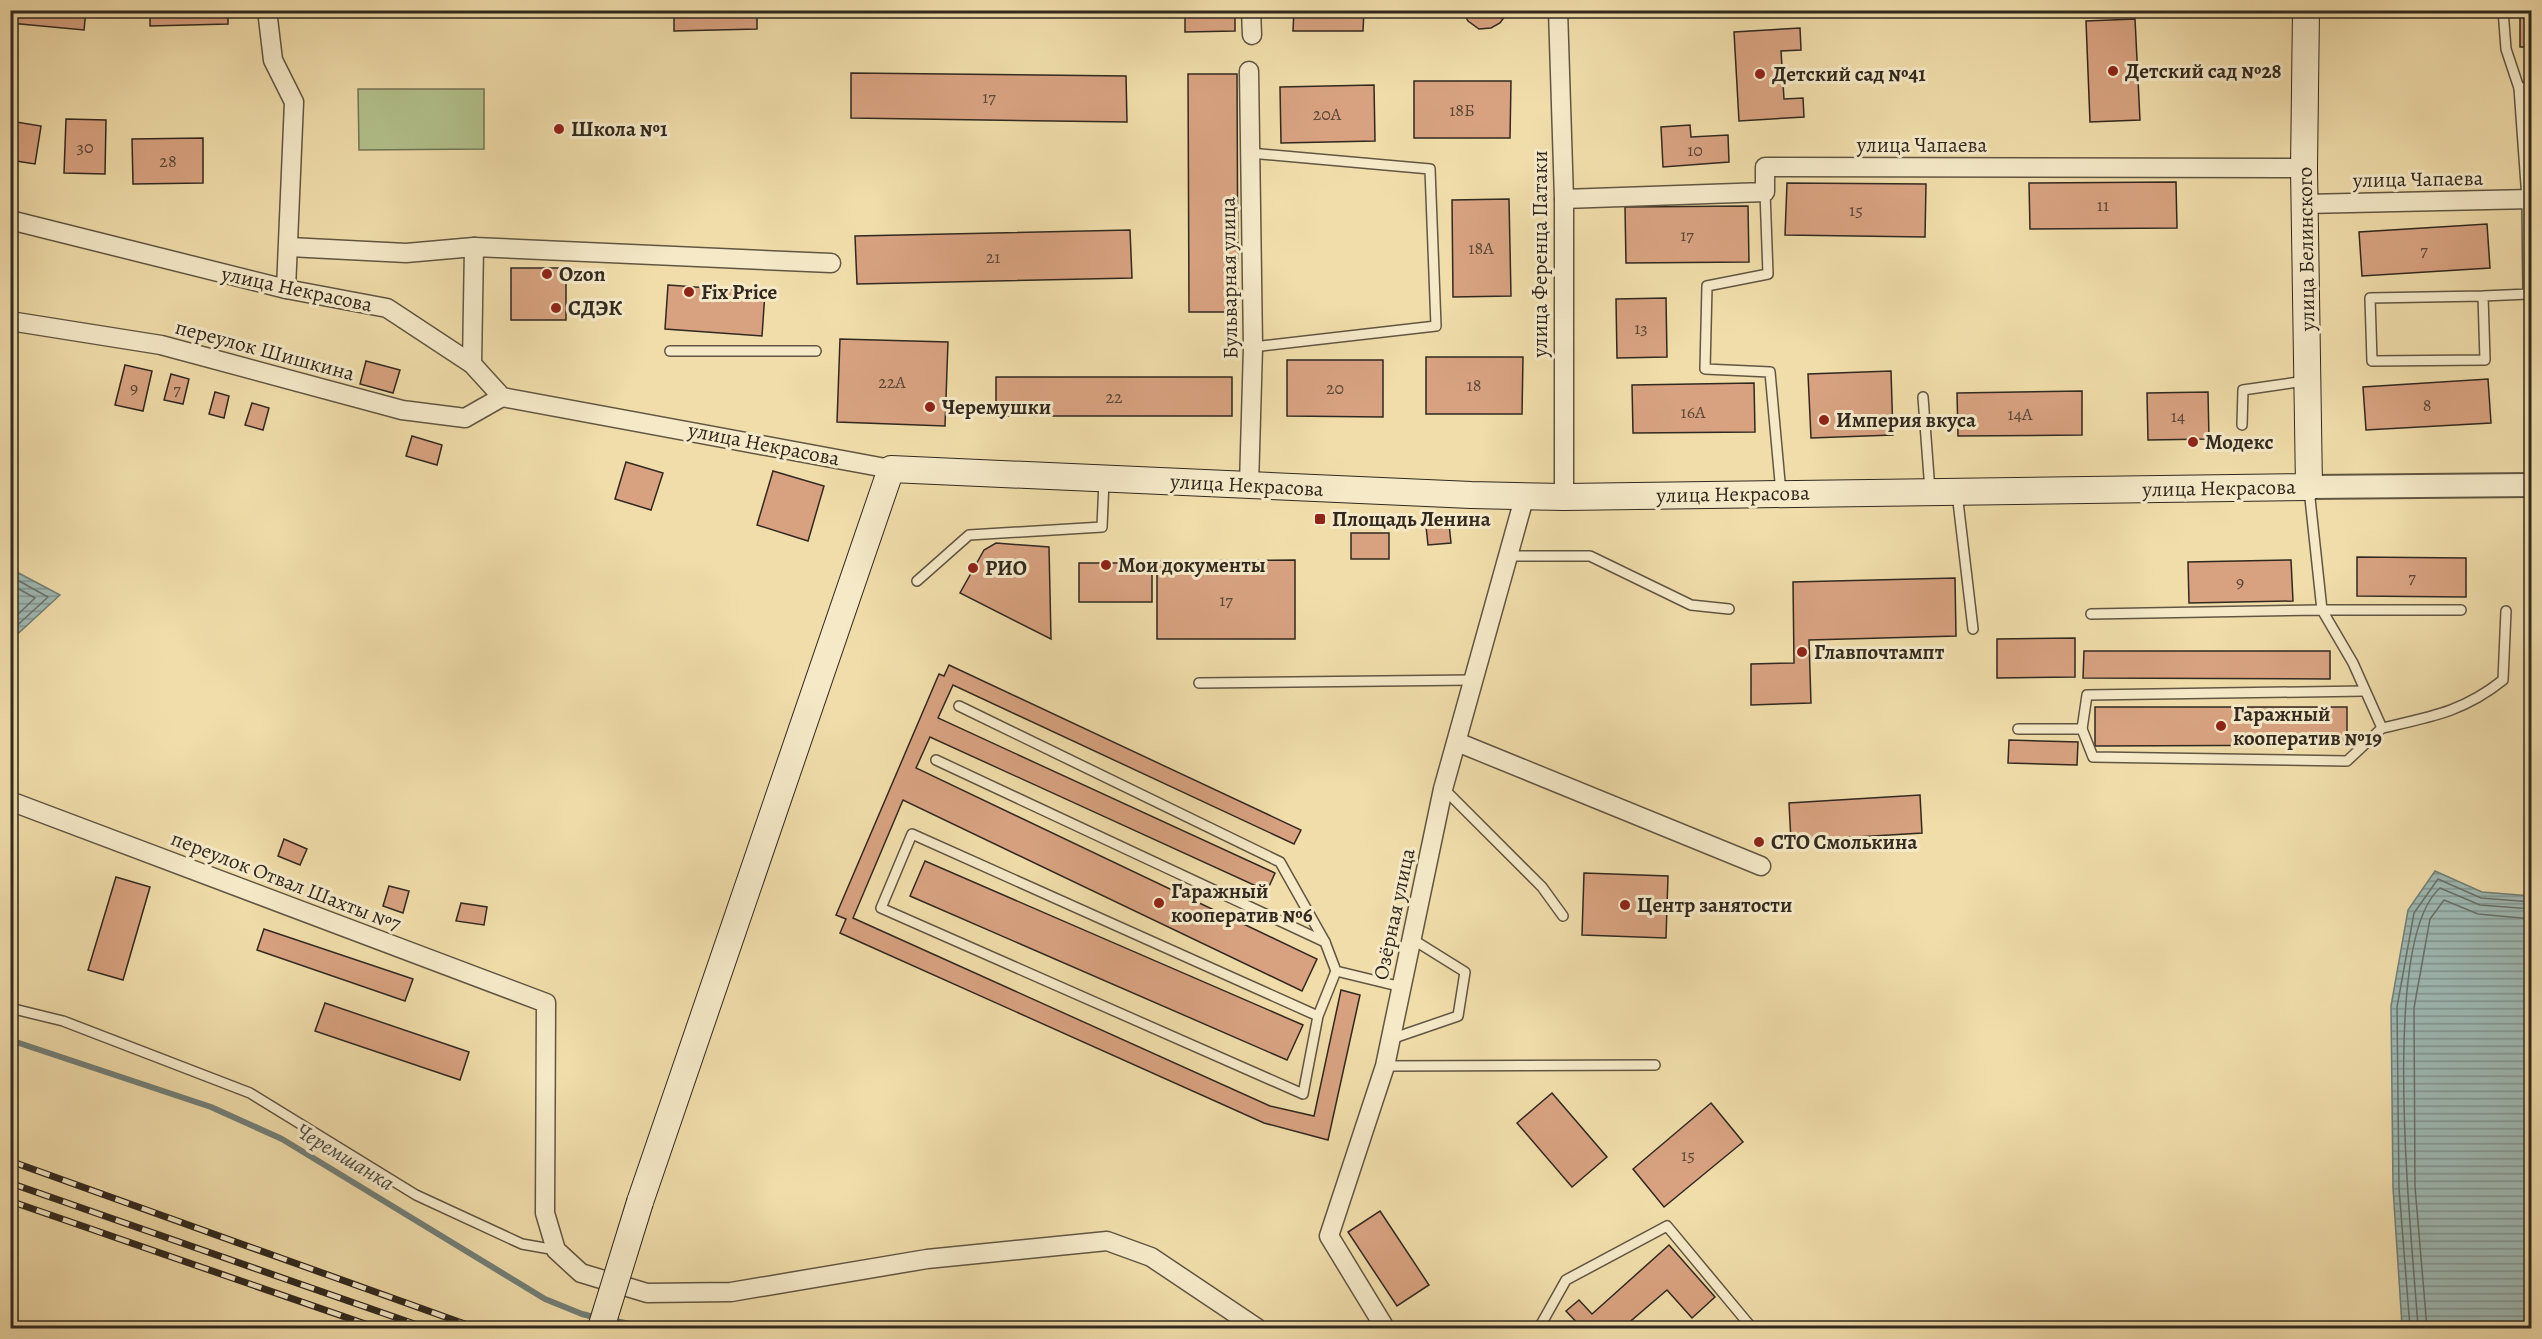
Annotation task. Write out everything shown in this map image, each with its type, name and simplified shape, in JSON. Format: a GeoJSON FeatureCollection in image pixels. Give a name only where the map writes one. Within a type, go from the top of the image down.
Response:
{"type":"FeatureCollection","features":[{"type":"Feature","properties":{"kind":"main road","name":"улица Белинского"},"geometry":{"type":"LineString","coordinates":[[2306,10],[2304,168],[2309,487]]}},
{"type":"Feature","properties":{"kind":"main road","name":"улица Некрасова"},"geometry":{"type":"LineString","coordinates":[[891,469],[1564,497],[2309,487]]}},
{"type":"Feature","properties":{"kind":"main road"},"geometry":{"type":"LineString","coordinates":[[601,1329],[640,1202],[891,469]]}},
{"type":"Feature","properties":{"kind":"street"},"geometry":{"type":"LineString","coordinates":[[267,10],[273,60],[294,102],[286,289]]}},
{"type":"Feature","properties":{"kind":"street"},"geometry":{"type":"LineString","coordinates":[[1251,10],[1252,35]]}},
{"type":"Feature","properties":{"kind":"street","name":"улица Ференца Патаки"},"geometry":{"type":"LineString","coordinates":[[1558,10],[1564,199],[1564,497]]}},
{"type":"Feature","properties":{"kind":"street","name":"Бульварная улица"},"geometry":{"type":"LineString","coordinates":[[1249,71],[1253,347],[1249,485]]}},
{"type":"Feature","properties":{"kind":"street","name":"улица Чапаева"},"geometry":{"type":"LineString","coordinates":[[1765,192],[1765,167],[2304,168]]}},
{"type":"Feature","properties":{"kind":"street"},"geometry":{"type":"LineString","coordinates":[[1564,199],[1765,192]]}},
{"type":"Feature","properties":{"kind":"street","name":"улица Чапаева"},"geometry":{"type":"LineString","coordinates":[[2306,204],[2530,199]]}},
{"type":"Feature","properties":{"kind":"street","name":"улица Некрасова"},"geometry":{"type":"LineString","coordinates":[[10,220],[286,289],[387,308],[472,364],[502,397],[891,469]]}},
{"type":"Feature","properties":{"kind":"street"},"geometry":{"type":"LineString","coordinates":[[289,247],[406,253],[474,247],[831,263]]}},
{"type":"Feature","properties":{"kind":"street"},"geometry":{"type":"LineString","coordinates":[[472,364],[474,247]]}},
{"type":"Feature","properties":{"kind":"street","name":"переулок Шишкина"},"geometry":{"type":"LineString","coordinates":[[10,321],[160,345],[402,410],[465,418],[502,397]]}},
{"type":"Feature","properties":{"kind":"street","name":"улица Некрасова"},"geometry":{"type":"LineString","coordinates":[[2309,487],[2532,485]]}},
{"type":"Feature","properties":{"kind":"street","name":"Озёрная улица"},"geometry":{"type":"LineString","coordinates":[[1386,1329],[1329,1236],[1385,1066],[1443,789],[1525,495]]}},
{"type":"Feature","properties":{"kind":"street"},"geometry":{"type":"LineString","coordinates":[[1457,741],[1761,866]]}},
{"type":"Feature","properties":{"kind":"street","name":"переулок Отвал Шахты №7"},"geometry":{"type":"LineString","coordinates":[[10,801],[546,1004],[545,1214],[556,1250]]}},
{"type":"Feature","properties":{"kind":"street"},"geometry":{"type":"LineString","coordinates":[[556,1250],[581,1273],[647,1293],[730,1292],[927,1259],[1107,1241],[1151,1257],[1257,1329]]}},
{"type":"Feature","properties":{"kind":"lane"},"geometry":{"type":"LineString","coordinates":[[2483,296],[2485,360],[2372,361],[2370,297],[2528,294],[2530,199],[2519,88],[2506,49],[2503,10]]}},
{"type":"Feature","properties":{"kind":"lane"},"geometry":{"type":"LineString","coordinates":[[2519,88],[2532,87]]}},
{"type":"Feature","properties":{"kind":"lane"},"geometry":{"type":"LineString","coordinates":[[1250,153],[1430,169],[1436,326],[1253,347]]}},
{"type":"Feature","properties":{"kind":"lane"},"geometry":{"type":"LineString","coordinates":[[1765,192],[1768,274],[1707,286],[1706,369],[1770,372],[1781,493]]}},
{"type":"Feature","properties":{"kind":"lane"},"geometry":{"type":"LineString","coordinates":[[670,351],[816,351]]}},
{"type":"Feature","properties":{"kind":"lane"},"geometry":{"type":"LineString","coordinates":[[2242,425],[2243,390],[2307,381]]}},
{"type":"Feature","properties":{"kind":"lane"},"geometry":{"type":"LineString","coordinates":[[1923,397],[1930,491]]}},
{"type":"Feature","properties":{"kind":"lane"},"geometry":{"type":"LineString","coordinates":[[917,581],[969,535],[1102,527],[1104,479]]}},
{"type":"Feature","properties":{"kind":"lane"},"geometry":{"type":"LineString","coordinates":[[2309,487],[2322,610],[2353,663],[2382,728]]}},
{"type":"Feature","properties":{"kind":"lane"},"geometry":{"type":"LineString","coordinates":[[1957,491],[1973,629]]}},
{"type":"Feature","properties":{"kind":"lane"},"geometry":{"type":"LineString","coordinates":[[1507,556],[1590,556],[1691,605],[1729,609]]}},
{"type":"Feature","properties":{"kind":"lane"},"geometry":{"type":"LineString","coordinates":[[2091,614],[2461,610]]}},
{"type":"Feature","properties":{"kind":"lane"},"geometry":{"type":"LineString","coordinates":[[2365,691],[2087,695],[2082,729],[2093,757],[2347,761],[2382,728],[2442,714],[2479,699],[2503,680],[2506,611]]}},
{"type":"Feature","properties":{"kind":"lane"},"geometry":{"type":"LineString","coordinates":[[1199,683],[1473,680]]}},
{"type":"Feature","properties":{"kind":"lane"},"geometry":{"type":"LineString","coordinates":[[958,706],[1280,862],[1325,942],[1336,971],[1318,1016],[1303,1094],[881,908],[912,834],[1318,1016]]}},
{"type":"Feature","properties":{"kind":"lane"},"geometry":{"type":"LineString","coordinates":[[2018,729],[2082,729]]}},
{"type":"Feature","properties":{"kind":"lane"},"geometry":{"type":"LineString","coordinates":[[936,760],[1325,942]]}},
{"type":"Feature","properties":{"kind":"lane"},"geometry":{"type":"LineString","coordinates":[[1443,789],[1542,887],[1563,916]]}},
{"type":"Feature","properties":{"kind":"lane"},"geometry":{"type":"LineString","coordinates":[[1391,1040],[1458,1016],[1465,972],[1412,939]]}},
{"type":"Feature","properties":{"kind":"lane"},"geometry":{"type":"LineString","coordinates":[[1336,971],[1402,987]]}},
{"type":"Feature","properties":{"kind":"lane"},"geometry":{"type":"LineString","coordinates":[[10,1008],[63,1021],[250,1093],[416,1195],[522,1244],[556,1250]]}},
{"type":"Feature","properties":{"kind":"lane"},"geometry":{"type":"LineString","coordinates":[[1385,1066],[1655,1065]]}},
{"type":"Feature","properties":{"kind":"lane"},"geometry":{"type":"LineString","coordinates":[[1539,1329],[1566,1280],[1666,1226],[1752,1329]]}},
{"type":"Feature","properties":{"kind":"green space"},"geometry":{"type":"Polygon","coordinates":[[[358,89],[484,89],[484,149],[359,150],[358,89]]]}},
{"type":"Feature","properties":{"kind":"water"},"geometry":{"type":"Polygon","coordinates":[[[11,569],[60,595],[11,640],[11,569]]]}},
{"type":"Feature","properties":{"kind":"water"},"geometry":{"type":"Polygon","coordinates":[[[2435,871],[2482,892],[2531,896],[2531,1328],[2402,1325],[2393,1188],[2391,1006],[2408,910],[2435,871]]]}},
{"type":"Feature","properties":{"kind":"building"},"geometry":{"type":"Polygon","coordinates":[[[10,10],[86,10],[84,30],[10,23],[10,10]]]}},
{"type":"Feature","properties":{"kind":"building"},"geometry":{"type":"Polygon","coordinates":[[[150,10],[228,10],[228,24],[150,26],[150,10]]]}},
{"type":"Feature","properties":{"kind":"building"},"geometry":{"type":"Polygon","coordinates":[[[674,10],[757,10],[757,29],[674,31],[674,10]]]}},
{"type":"Feature","properties":{"kind":"building"},"geometry":{"type":"Polygon","coordinates":[[[1185,10],[1235,10],[1235,31],[1185,32],[1185,10]]]}},
{"type":"Feature","properties":{"kind":"building"},"geometry":{"type":"Polygon","coordinates":[[[1294,10],[1364,10],[1363,31],[1293,31],[1294,10]]]}},
{"type":"Feature","properties":{"kind":"building"},"geometry":{"type":"Polygon","coordinates":[[[1462,10],[1507,10],[1508,12],[1500,23],[1491,28],[1479,29],[1468,21],[1462,10]]]}},
{"type":"Feature","properties":{"kind":"building"},"geometry":{"type":"Polygon","coordinates":[[[2520,10],[2532,10],[2532,47],[2520,47],[2520,10]]]}},
{"type":"Feature","properties":{"kind":"building","name":"Детский сад №28"},"geometry":{"type":"Polygon","coordinates":[[[2135,19],[2140,120],[2090,122],[2086,21],[2135,19]]]}},
{"type":"Feature","properties":{"kind":"building","name":"Детский сад №41"},"geometry":{"type":"Polygon","coordinates":[[[1800,28],[1801,50],[1781,51],[1784,99],[1803,98],[1804,117],[1739,121],[1734,32],[1800,28]]]}},
{"type":"Feature","properties":{"kind":"building"},"geometry":{"type":"Polygon","coordinates":[[[851,73],[1126,76],[1127,122],[851,118],[851,73]]]}},
{"type":"Feature","properties":{"kind":"building"},"geometry":{"type":"Polygon","coordinates":[[[1188,74],[1237,74],[1238,312],[1189,312],[1188,74]]]}},
{"type":"Feature","properties":{"kind":"building"},"geometry":{"type":"Polygon","coordinates":[[[1414,81],[1511,81],[1510,138],[1414,138],[1414,81]]]}},
{"type":"Feature","properties":{"kind":"building"},"geometry":{"type":"Polygon","coordinates":[[[1374,85],[1375,141],[1281,143],[1280,87],[1374,85]]]}},
{"type":"Feature","properties":{"kind":"building"},"geometry":{"type":"Polygon","coordinates":[[[66,119],[106,120],[105,174],[64,173],[66,119]]]}},
{"type":"Feature","properties":{"kind":"building"},"geometry":{"type":"Polygon","coordinates":[[[10,121],[41,126],[35,164],[10,160],[10,121]]]}},
{"type":"Feature","properties":{"kind":"building"},"geometry":{"type":"Polygon","coordinates":[[[1690,125],[1691,137],[1728,135],[1729,162],[1663,167],[1661,127],[1690,125]]]}},
{"type":"Feature","properties":{"kind":"building"},"geometry":{"type":"Polygon","coordinates":[[[203,138],[203,183],[133,184],[132,139],[203,138]]]}},
{"type":"Feature","properties":{"kind":"building"},"geometry":{"type":"Polygon","coordinates":[[[2176,182],[2177,228],[2030,229],[2029,183],[2176,182]]]}},
{"type":"Feature","properties":{"kind":"building"},"geometry":{"type":"Polygon","coordinates":[[[1787,183],[1926,184],[1925,237],[1785,235],[1787,183]]]}},
{"type":"Feature","properties":{"kind":"building"},"geometry":{"type":"Polygon","coordinates":[[[1509,199],[1511,296],[1453,297],[1452,200],[1509,199]]]}},
{"type":"Feature","properties":{"kind":"building"},"geometry":{"type":"Polygon","coordinates":[[[1748,206],[1749,262],[1626,263],[1625,207],[1748,206]]]}},
{"type":"Feature","properties":{"kind":"building"},"geometry":{"type":"Polygon","coordinates":[[[2487,224],[2490,268],[2362,276],[2359,232],[2487,224]]]}},
{"type":"Feature","properties":{"kind":"building"},"geometry":{"type":"Polygon","coordinates":[[[1130,230],[1132,278],[857,284],[855,236],[1130,230]]]}},
{"type":"Feature","properties":{"kind":"building"},"geometry":{"type":"Polygon","coordinates":[[[511,268],[566,268],[566,320],[511,320],[511,268]]]}},
{"type":"Feature","properties":{"kind":"building"},"geometry":{"type":"Polygon","coordinates":[[[668,285],[765,292],[762,336],[665,329],[668,285]]]}},
{"type":"Feature","properties":{"kind":"building"},"geometry":{"type":"Polygon","coordinates":[[[1666,298],[1667,357],[1617,358],[1616,299],[1666,298]]]}},
{"type":"Feature","properties":{"kind":"building"},"geometry":{"type":"Polygon","coordinates":[[[10,336],[16,337],[10,359],[10,336]]]}},
{"type":"Feature","properties":{"kind":"building"},"geometry":{"type":"Polygon","coordinates":[[[840,339],[948,342],[945,426],[837,422],[840,339]]]}},
{"type":"Feature","properties":{"kind":"building"},"geometry":{"type":"Polygon","coordinates":[[[1426,357],[1523,357],[1522,414],[1426,414],[1426,357]]]}},
{"type":"Feature","properties":{"kind":"building"},"geometry":{"type":"Polygon","coordinates":[[[1287,360],[1383,360],[1383,417],[1287,416],[1287,360]]]}},
{"type":"Feature","properties":{"kind":"building"},"geometry":{"type":"Polygon","coordinates":[[[366,361],[400,370],[393,393],[360,384],[366,361]]]}},
{"type":"Feature","properties":{"kind":"building"},"geometry":{"type":"Polygon","coordinates":[[[125,365],[152,371],[143,411],[115,405],[125,365]]]}},
{"type":"Feature","properties":{"kind":"building"},"geometry":{"type":"Polygon","coordinates":[[[1891,371],[1893,435],[1811,438],[1808,374],[1891,371]]]}},
{"type":"Feature","properties":{"kind":"building"},"geometry":{"type":"Polygon","coordinates":[[[171,374],[189,379],[183,404],[164,400],[171,374]]]}},
{"type":"Feature","properties":{"kind":"building"},"geometry":{"type":"Polygon","coordinates":[[[996,377],[1232,377],[1232,416],[996,416],[996,377]]]}},
{"type":"Feature","properties":{"kind":"building"},"geometry":{"type":"Polygon","coordinates":[[[2488,379],[2491,423],[2366,430],[2363,387],[2488,379]]]}},
{"type":"Feature","properties":{"kind":"building"},"geometry":{"type":"Polygon","coordinates":[[[1754,383],[1755,432],[1633,433],[1632,385],[1754,383]]]}},
{"type":"Feature","properties":{"kind":"building"},"geometry":{"type":"Polygon","coordinates":[[[2082,391],[2082,435],[1958,436],[1957,393],[2082,391]]]}},
{"type":"Feature","properties":{"kind":"building"},"geometry":{"type":"Polygon","coordinates":[[[215,392],[229,396],[224,418],[209,414],[215,392]]]}},
{"type":"Feature","properties":{"kind":"building"},"geometry":{"type":"Polygon","coordinates":[[[2208,392],[2209,439],[2148,440],[2147,393],[2208,392]]]}},
{"type":"Feature","properties":{"kind":"building"},"geometry":{"type":"Polygon","coordinates":[[[252,403],[269,408],[263,430],[245,425],[252,403]]]}},
{"type":"Feature","properties":{"kind":"building"},"geometry":{"type":"Polygon","coordinates":[[[412,436],[442,445],[437,465],[406,456],[412,436]]]}},
{"type":"Feature","properties":{"kind":"building"},"geometry":{"type":"Polygon","coordinates":[[[626,462],[663,473],[651,510],[615,499],[626,462]]]}},
{"type":"Feature","properties":{"kind":"building"},"geometry":{"type":"Polygon","coordinates":[[[773,471],[824,486],[808,541],[757,525],[773,471]]]}},
{"type":"Feature","properties":{"kind":"building"},"geometry":{"type":"Polygon","coordinates":[[[1449,524],[1451,543],[1428,545],[1426,526],[1449,524]]]}},
{"type":"Feature","properties":{"kind":"building"},"geometry":{"type":"Polygon","coordinates":[[[1351,533],[1389,533],[1389,559],[1351,559],[1351,533]]]}},
{"type":"Feature","properties":{"kind":"building"},"geometry":{"type":"Polygon","coordinates":[[[996,543],[1049,547],[1051,639],[960,593],[984,550],[996,543]]]}},
{"type":"Feature","properties":{"kind":"building"},"geometry":{"type":"Polygon","coordinates":[[[2357,557],[2466,558],[2466,597],[2357,596],[2357,557]]]}},
{"type":"Feature","properties":{"kind":"building"},"geometry":{"type":"Polygon","coordinates":[[[1295,560],[1295,639],[1157,639],[1157,561],[1295,560]]]}},
{"type":"Feature","properties":{"kind":"building"},"geometry":{"type":"Polygon","coordinates":[[[2291,560],[2293,601],[2189,603],[2188,562],[2291,560]]]}},
{"type":"Feature","properties":{"kind":"building"},"geometry":{"type":"Polygon","coordinates":[[[1079,563],[1152,563],[1152,602],[1079,602],[1079,563]]]}},
{"type":"Feature","properties":{"kind":"building","name":"Главпочтампт"},"geometry":{"type":"Polygon","coordinates":[[[1955,578],[1956,636],[1809,640],[1811,703],[1751,705],[1751,664],[1794,663],[1793,582],[1955,578]]]}},
{"type":"Feature","properties":{"kind":"building"},"geometry":{"type":"Polygon","coordinates":[[[2075,638],[2075,677],[1997,678],[1997,639],[2075,638]]]}},
{"type":"Feature","properties":{"kind":"building"},"geometry":{"type":"Polygon","coordinates":[[[2084,651],[2330,651],[2330,679],[2083,678],[2084,651]]]}},
{"type":"Feature","properties":{"kind":"building","name":"Гаражный кооператив №6"},"geometry":{"type":"Polygon","coordinates":[[[949,665],[1301,830],[1294,844],[953,685],[938,718],[1275,873],[1267,891],[930,737],[916,768],[1317,959],[1302,991],[903,800],[853,918],[1270,1106],[1314,1116],[1341,990],[1360,995],[1328,1140],[1264,1123],[840,933],[846,919],[836,915],[939,674],[944,676],[949,665]]]}},
{"type":"Feature","properties":{"kind":"building","name":"Гаражный кооператив №19"},"geometry":{"type":"Polygon","coordinates":[[[2095,707],[2347,707],[2347,745],[2095,746],[2095,707]]]}},
{"type":"Feature","properties":{"kind":"building"},"geometry":{"type":"Polygon","coordinates":[[[2009,740],[2078,742],[2077,765],[2008,763],[2009,740]]]}},
{"type":"Feature","properties":{"kind":"building"},"geometry":{"type":"Polygon","coordinates":[[[1920,795],[1922,833],[1791,841],[1789,803],[1920,795]]]}},
{"type":"Feature","properties":{"kind":"building"},"geometry":{"type":"Polygon","coordinates":[[[284,839],[307,849],[300,865],[278,856],[284,839]]]}},
{"type":"Feature","properties":{"kind":"building"},"geometry":{"type":"Polygon","coordinates":[[[925,861],[1303,1025],[1287,1060],[910,896],[925,861]]]}},
{"type":"Feature","properties":{"kind":"building","name":"Центр занятости"},"geometry":{"type":"Polygon","coordinates":[[[1584,873],[1668,876],[1666,938],[1582,935],[1584,873]]]}},
{"type":"Feature","properties":{"kind":"building"},"geometry":{"type":"Polygon","coordinates":[[[116,877],[150,887],[123,980],[88,970],[116,877]]]}},
{"type":"Feature","properties":{"kind":"building"},"geometry":{"type":"Polygon","coordinates":[[[389,886],[409,891],[403,913],[383,906],[389,886]]]}},
{"type":"Feature","properties":{"kind":"building"},"geometry":{"type":"Polygon","coordinates":[[[461,903],[487,907],[484,925],[456,921],[461,903]]]}},
{"type":"Feature","properties":{"kind":"building"},"geometry":{"type":"Polygon","coordinates":[[[264,929],[413,979],[405,1001],[257,950],[264,929]]]}},
{"type":"Feature","properties":{"kind":"building"},"geometry":{"type":"Polygon","coordinates":[[[325,1003],[469,1052],[460,1080],[315,1031],[325,1003]]]}},
{"type":"Feature","properties":{"kind":"building"},"geometry":{"type":"Polygon","coordinates":[[[1552,1093],[1607,1157],[1572,1187],[1517,1123],[1552,1093]]]}},
{"type":"Feature","properties":{"kind":"building"},"geometry":{"type":"Polygon","coordinates":[[[1711,1103],[1743,1142],[1664,1207],[1633,1169],[1711,1103]]]}},
{"type":"Feature","properties":{"kind":"building"},"geometry":{"type":"Polygon","coordinates":[[[1380,1211],[1429,1285],[1397,1306],[1348,1232],[1380,1211]]]}},
{"type":"Feature","properties":{"kind":"building"},"geometry":{"type":"Polygon","coordinates":[[[1669,1245],[1715,1297],[1692,1318],[1667,1290],[1625,1326],[1628,1328],[1582,1328],[1566,1311],[1579,1300],[1592,1314],[1669,1245]]]}},
{"type":"Feature","properties":{"kind":"waterway","name":"Черемшанка"},"geometry":{"type":"LineString","coordinates":[[10,1040],[211,1107],[282,1139],[545,1299],[598,1318]]}},
{"type":"Feature","properties":{"kind":"waterway","name":"Черемшанка"},"geometry":{"type":"LineString","coordinates":[[611,1320],[648,1328]]}},
{"type":"Feature","properties":{"kind":"railway"},"geometry":{"type":"LineString","coordinates":[[10,1161],[476,1328]]}},
{"type":"Feature","properties":{"kind":"railway"},"geometry":{"type":"LineString","coordinates":[[10,1183],[426,1328]]}},
{"type":"Feature","properties":{"kind":"railway"},"geometry":{"type":"LineString","coordinates":[[10,1201],[377,1328]]}},
{"type":"Feature","properties":{"kind":"place","name":"Детский сад №28"},"geometry":{"type":"Point","coordinates":[2113,71]}},
{"type":"Feature","properties":{"kind":"place","name":"Детский сад №41"},"geometry":{"type":"Point","coordinates":[1760,74]}},
{"type":"Feature","properties":{"kind":"place","name":"Школа №1"},"geometry":{"type":"Point","coordinates":[559,129]}},
{"type":"Feature","properties":{"kind":"place","name":"Ozon"},"geometry":{"type":"Point","coordinates":[547,274]}},
{"type":"Feature","properties":{"kind":"place","name":"Fix Price"},"geometry":{"type":"Point","coordinates":[689,292]}},
{"type":"Feature","properties":{"kind":"place","name":"СДЭК"},"geometry":{"type":"Point","coordinates":[556,308]}},
{"type":"Feature","properties":{"kind":"place","name":"Черемушки"},"geometry":{"type":"Point","coordinates":[930,407]}},
{"type":"Feature","properties":{"kind":"place","name":"Империя вкуса"},"geometry":{"type":"Point","coordinates":[1824,420]}},
{"type":"Feature","properties":{"kind":"place","name":"Модекс"},"geometry":{"type":"Point","coordinates":[2193,442]}},
{"type":"Feature","properties":{"kind":"place","name":"Площадь Ленина"},"geometry":{"type":"Point","coordinates":[1320,519]}},
{"type":"Feature","properties":{"kind":"place","name":"Мои документы"},"geometry":{"type":"Point","coordinates":[1106,565]}},
{"type":"Feature","properties":{"kind":"place","name":"РИО"},"geometry":{"type":"Point","coordinates":[973,568]}},
{"type":"Feature","properties":{"kind":"place","name":"Главпочтампт"},"geometry":{"type":"Point","coordinates":[1802,652]}},
{"type":"Feature","properties":{"kind":"place","name":"Гаражный кооператив №19"},"geometry":{"type":"Point","coordinates":[2221,726]}},
{"type":"Feature","properties":{"kind":"place","name":"СТО Смолькина"},"geometry":{"type":"Point","coordinates":[1759,842]}},
{"type":"Feature","properties":{"kind":"place","name":"Гаражный кооператив №6"},"geometry":{"type":"Point","coordinates":[1159,903]}},
{"type":"Feature","properties":{"kind":"place","name":"Центр занятости"},"geometry":{"type":"Point","coordinates":[1625,905]}}]}
